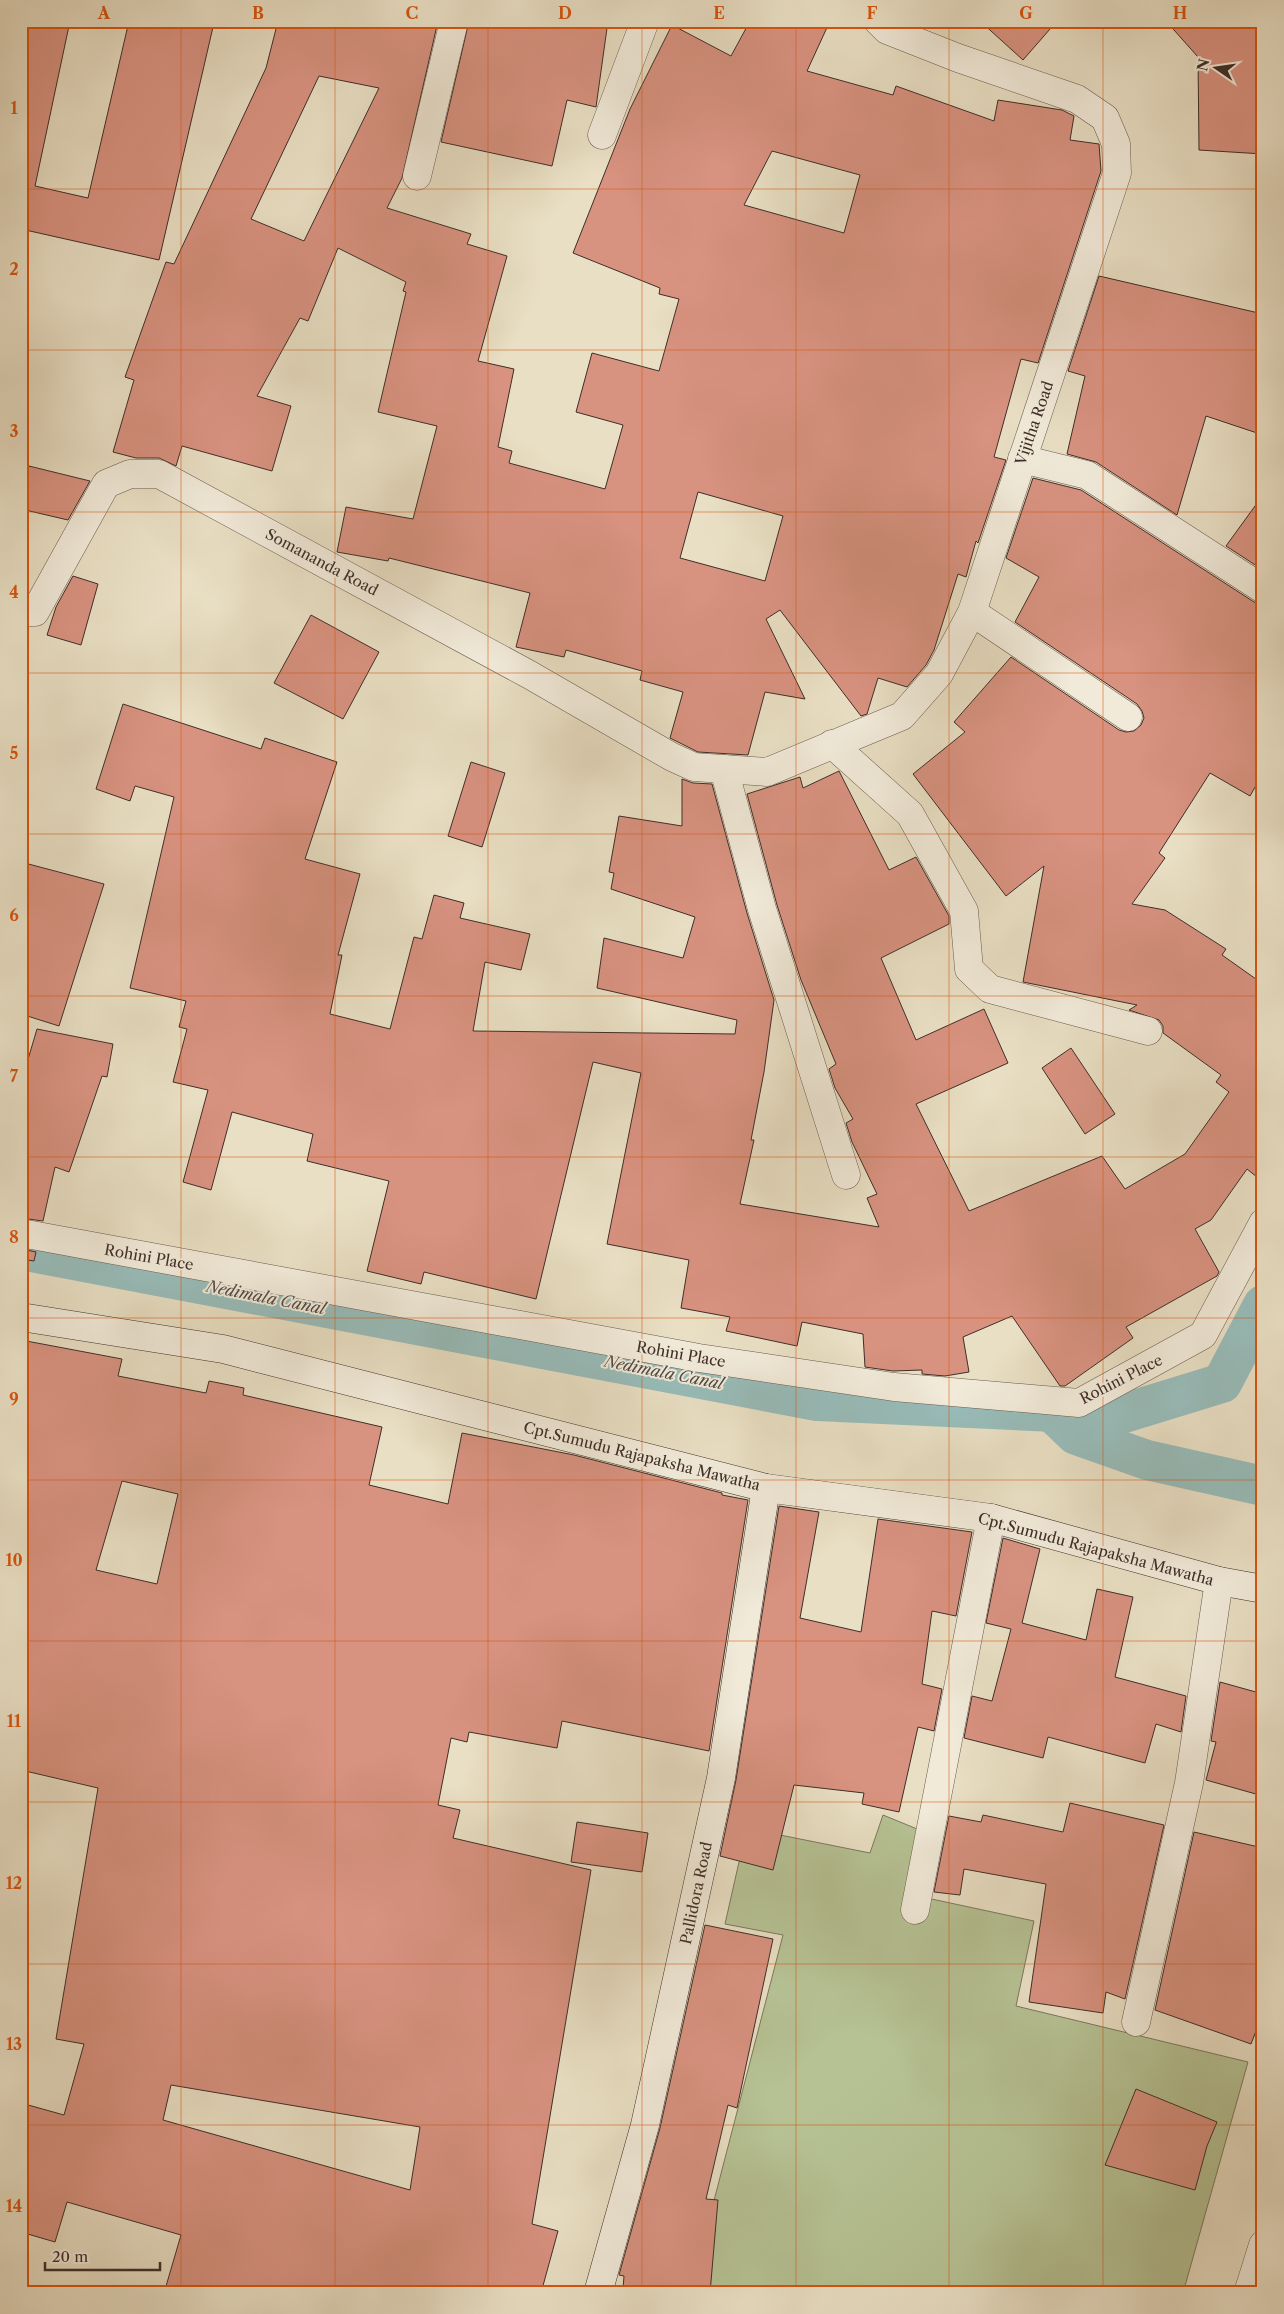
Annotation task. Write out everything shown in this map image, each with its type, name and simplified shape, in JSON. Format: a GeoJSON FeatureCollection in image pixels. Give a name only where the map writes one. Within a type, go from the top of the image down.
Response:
{"type":"FeatureCollection","features":[{"type":"Feature","properties":{"kind":"street"},"geometry":{"type":"LineString","coordinates":[[417,176],[454,21]]}},
{"type":"Feature","properties":{"kind":"street"},"geometry":{"type":"LineString","coordinates":[[602,135],[645,21]]}},
{"type":"Feature","properties":{"kind":"street","name":"Vijitha Road"},"geometry":{"type":"LineString","coordinates":[[672,757],[694,767],[767,772],[902,716],[939,674],[972,612],[1117,173],[1116,144],[1105,118],[1077,99],[958,58],[887,24]]}},
{"type":"Feature","properties":{"kind":"street"},"geometry":{"type":"LineString","coordinates":[[1022,459],[1087,475],[1263,589]]}},
{"type":"Feature","properties":{"kind":"street","name":"Somananda Road"},"geometry":{"type":"LineString","coordinates":[[21,612],[35,612],[106,484],[130,474],[159,474],[530,675],[672,757]]}},
{"type":"Feature","properties":{"kind":"street"},"geometry":{"type":"LineString","coordinates":[[972,612],[1128,717]]}},
{"type":"Feature","properties":{"kind":"street"},"geometry":{"type":"LineString","coordinates":[[832,744],[910,814],[964,911],[969,969],[990,989],[1148,1030]]}},
{"type":"Feature","properties":{"kind":"street"},"geometry":{"type":"LineString","coordinates":[[724,769],[762,909],[846,1175]]}},
{"type":"Feature","properties":{"kind":"street","name":"Rohini Place"},"geometry":{"type":"LineString","coordinates":[[21,1233],[699,1358],[894,1387],[1079,1403],[1203,1335],[1263,1223]]}},
{"type":"Feature","properties":{"kind":"street","name":"Cpt.Sumudu Rajapaksha Mawatha"},"geometry":{"type":"LineString","coordinates":[[21,1317],[223,1349],[766,1488],[991,1518],[1219,1581],[1263,1589]]}},
{"type":"Feature","properties":{"kind":"street","name":"Pallidora Road"},"geometry":{"type":"LineString","coordinates":[[598,2293],[645,2125],[721,1778],[766,1488]]}},
{"type":"Feature","properties":{"kind":"street"},"geometry":{"type":"LineString","coordinates":[[915,1910],[991,1518]]}},
{"type":"Feature","properties":{"kind":"street"},"geometry":{"type":"LineString","coordinates":[[1136,2022],[1189,1783],[1219,1581]]}},
{"type":"Feature","properties":{"kind":"street"},"geometry":{"type":"LineString","coordinates":[[1248,2293],[1261,2255]]}},
{"type":"Feature","properties":{"kind":"green space"},"geometry":{"type":"Polygon","coordinates":[[[883,1815],[922,1831],[913,1895],[1034,1921],[1016,2006],[1248,2062],[1183,2293],[690,2293],[783,1935],[725,1924],[739,1862],[775,1834],[870,1853],[883,1815]]]}},
{"type":"Feature","properties":{"kind":"building"},"geometry":{"type":"Polygon","coordinates":[[[21,21],[70,21],[35,186],[88,198],[129,21],[190,21],[213,27],[159,260],[21,229],[21,21]]]}},
{"type":"Feature","properties":{"kind":"building"},"geometry":{"type":"Polygon","coordinates":[[[278,21],[438,21],[402,178],[387,208],[471,234],[467,244],[507,256],[478,361],[514,369],[498,447],[512,451],[509,463],[605,489],[623,425],[576,412],[592,353],[659,371],[679,299],[659,294],[660,288],[573,253],[630,109],[672,25],[731,56],[750,21],[830,21],[807,71],[893,95],[896,86],[994,121],[998,100],[1062,110],[1074,116],[1070,140],[1099,144],[1101,171],[1038,363],[1021,359],[994,457],[1006,460],[978,543],[976,541],[966,577],[958,574],[934,650],[926,665],[907,687],[878,678],[867,714],[861,716],[780,610],[766,619],[805,699],[765,692],[748,755],[698,752],[670,738],[683,692],[640,680],[642,671],[566,650],[564,657],[516,647],[530,593],[389,558],[388,561],[337,552],[346,507],[413,519],[437,426],[378,412],[406,292],[403,291],[406,282],[338,248],[308,321],[300,318],[257,396],[291,406],[272,471],[182,446],[176,466],[159,458],[136,458],[113,452],[134,380],[125,377],[166,262],[174,264],[266,68],[278,21]],[[319,76],[251,219],[304,241],[379,88],[319,76]],[[772,151],[744,205],[844,233],[860,175],[772,151]],[[698,492],[680,558],[765,581],[783,516],[698,492]]]}},
{"type":"Feature","properties":{"kind":"building"},"geometry":{"type":"Polygon","coordinates":[[[469,21],[608,21],[596,107],[567,100],[552,166],[441,142],[469,21]]]}},
{"type":"Feature","properties":{"kind":"building"},"geometry":{"type":"Polygon","coordinates":[[[980,21],[1057,21],[1023,60],[980,21]]]}},
{"type":"Feature","properties":{"kind":"building"},"geometry":{"type":"Polygon","coordinates":[[[1166,21],[1263,21],[1263,154],[1199,150],[1198,57],[1166,21]]]}},
{"type":"Feature","properties":{"kind":"building"},"geometry":{"type":"Polygon","coordinates":[[[1099,276],[1263,314],[1263,435],[1206,416],[1177,515],[1096,462],[1067,454],[1085,376],[1068,371],[1099,276]]]}},
{"type":"Feature","properties":{"kind":"building"},"geometry":{"type":"Polygon","coordinates":[[[29,466],[90,481],[68,520],[21,509],[21,499],[29,466]]]}},
{"type":"Feature","properties":{"kind":"building"},"geometry":{"type":"Polygon","coordinates":[[[1033,478],[1081,490],[1254,602],[1263,605],[1263,773],[1250,796],[1210,773],[1159,853],[1165,858],[1132,904],[1165,910],[1226,949],[1222,955],[1263,984],[1263,1182],[1247,1169],[1211,1220],[1195,1229],[1219,1272],[1217,1276],[1126,1327],[1133,1338],[1065,1386],[1060,1386],[1012,1316],[963,1337],[969,1372],[945,1376],[922,1374],[922,1370],[893,1371],[865,1367],[863,1334],[802,1322],[797,1346],[726,1331],[730,1317],[681,1308],[689,1260],[607,1244],[641,1073],[593,1062],[536,1299],[424,1272],[421,1284],[367,1271],[389,1181],[307,1161],[313,1134],[232,1112],[211,1190],[183,1182],[208,1090],[173,1082],[187,1029],[179,1027],[186,1001],[130,988],[174,797],[135,786],[130,801],[96,789],[123,704],[261,749],[265,738],[337,762],[305,859],[360,874],[338,955],[342,955],[330,1014],[390,1029],[414,937],[422,939],[434,895],[464,903],[460,918],[530,934],[521,970],[485,962],[473,1031],[735,1034],[737,1020],[597,988],[604,938],[683,958],[695,917],[611,889],[614,873],[609,872],[619,816],[682,826],[682,779],[693,783],[712,784],[747,913],[774,1000],[764,1072],[751,1140],[754,1140],[740,1204],[879,1227],[867,1198],[877,1194],[852,1142],[846,1123],[853,1119],[835,1088],[829,1069],[836,1064],[801,980],[777,905],[747,794],[800,777],[803,788],[839,771],[889,870],[916,857],[949,916],[949,924],[881,958],[916,1040],[984,1009],[1008,1063],[916,1104],[969,1211],[1102,1156],[1125,1189],[1185,1154],[1229,1092],[1216,1082],[1221,1075],[1163,1033],[1163,1026],[1159,1020],[1129,1010],[1137,1005],[1023,982],[1044,866],[1006,896],[913,774],[965,732],[954,722],[1011,657],[1119,730],[1126,732],[1134,731],[1141,725],[1144,718],[1137,704],[1015,622],[1039,577],[1006,558],[1033,478]]]}},
{"type":"Feature","properties":{"kind":"building"},"geometry":{"type":"Polygon","coordinates":[[[1263,495],[1263,570],[1226,546],[1263,495]]]}},
{"type":"Feature","properties":{"kind":"building"},"geometry":{"type":"Polygon","coordinates":[[[73,576],[98,584],[81,645],[47,635],[56,607],[73,576]]]}},
{"type":"Feature","properties":{"kind":"building"},"geometry":{"type":"Polygon","coordinates":[[[311,615],[379,652],[343,719],[274,683],[311,615]]]}},
{"type":"Feature","properties":{"kind":"building"},"geometry":{"type":"Polygon","coordinates":[[[471,762],[505,773],[482,847],[448,836],[471,762]]]}},
{"type":"Feature","properties":{"kind":"building"},"geometry":{"type":"Polygon","coordinates":[[[21,862],[104,884],[59,1026],[21,1014],[21,862]]]}},
{"type":"Feature","properties":{"kind":"building"},"geometry":{"type":"Polygon","coordinates":[[[37,1029],[113,1044],[107,1077],[102,1076],[69,1172],[55,1167],[43,1221],[21,1218],[21,1083],[37,1029]]]}},
{"type":"Feature","properties":{"kind":"building"},"geometry":{"type":"Polygon","coordinates":[[[1071,1048],[1115,1114],[1085,1134],[1042,1068],[1071,1048]]]}},
{"type":"Feature","properties":{"kind":"building"},"geometry":{"type":"Polygon","coordinates":[[[21,1249],[36,1252],[34,1261],[21,1259],[21,1249]]]}},
{"type":"Feature","properties":{"kind":"building"},"geometry":{"type":"Polygon","coordinates":[[[21,1340],[122,1359],[118,1376],[206,1393],[209,1381],[244,1388],[243,1395],[382,1427],[369,1485],[448,1504],[462,1433],[574,1455],[722,1493],[722,1495],[748,1500],[709,1751],[562,1721],[557,1748],[469,1732],[467,1742],[451,1738],[438,1805],[460,1810],[453,1838],[591,1870],[532,2224],[558,2231],[541,2293],[164,2293],[181,2235],[67,2202],[55,2242],[21,2232],[21,2103],[64,2115],[84,2044],[56,2039],[98,1788],[21,1770],[21,1340]],[[122,1481],[96,1570],[157,1584],[178,1494],[122,1481]],[[171,2085],[163,2120],[410,2190],[420,2127],[171,2085]]]}},
{"type":"Feature","properties":{"kind":"building"},"geometry":{"type":"Polygon","coordinates":[[[779,1506],[819,1512],[800,1618],[861,1632],[878,1519],[972,1532],[956,1616],[932,1611],[922,1684],[942,1689],[934,1731],[918,1727],[899,1812],[862,1804],[864,1793],[794,1785],[773,1870],[720,1856],[736,1780],[779,1506]]]}},
{"type":"Feature","properties":{"kind":"building"},"geometry":{"type":"Polygon","coordinates":[[[1003,1538],[1040,1549],[1022,1623],[1086,1640],[1097,1589],[1133,1597],[1115,1677],[1186,1696],[1181,1732],[1156,1724],[1145,1763],[1048,1737],[1043,1758],[964,1738],[972,1696],[992,1701],[1011,1629],[986,1623],[1003,1538]]]}},
{"type":"Feature","properties":{"kind":"building"},"geometry":{"type":"Polygon","coordinates":[[[1220,1682],[1263,1694],[1263,1796],[1206,1780],[1216,1742],[1211,1741],[1220,1682]]]}},
{"type":"Feature","properties":{"kind":"building"},"geometry":{"type":"Polygon","coordinates":[[[1070,1803],[1164,1825],[1125,1999],[1106,1992],[1103,2013],[1029,2002],[1046,1884],[964,1869],[960,1895],[934,1892],[949,1816],[981,1822],[983,1815],[1063,1832],[1070,1803]]]}},
{"type":"Feature","properties":{"kind":"building"},"geometry":{"type":"Polygon","coordinates":[[[577,1822],[648,1833],[642,1872],[571,1862],[577,1822]]]}},
{"type":"Feature","properties":{"kind":"building"},"geometry":{"type":"Polygon","coordinates":[[[1194,1832],[1263,1848],[1263,2013],[1251,2044],[1155,2010],[1194,1832]]]}},
{"type":"Feature","properties":{"kind":"building"},"geometry":{"type":"Polygon","coordinates":[[[705,1925],[773,1939],[737,2108],[728,2105],[706,2199],[718,2200],[710,2293],[671,2293],[623,2289],[624,2276],[619,2275],[660,2128],[705,1925]]]}},
{"type":"Feature","properties":{"kind":"building"},"geometry":{"type":"Polygon","coordinates":[[[1136,2089],[1217,2122],[1207,2146],[1195,2190],[1105,2165],[1136,2089]]]}},
{"type":"Feature","properties":{"kind":"waterway","name":"Nedimala Canal"},"geometry":{"type":"LineString","coordinates":[[21,1250],[817,1401],[1118,1415],[1222,1383],[1263,1305]]}},
{"type":"Feature","properties":{"kind":"waterway"},"geometry":{"type":"LineString","coordinates":[[1053,1413],[1076,1435],[1147,1460],[1263,1486]]}}]}
